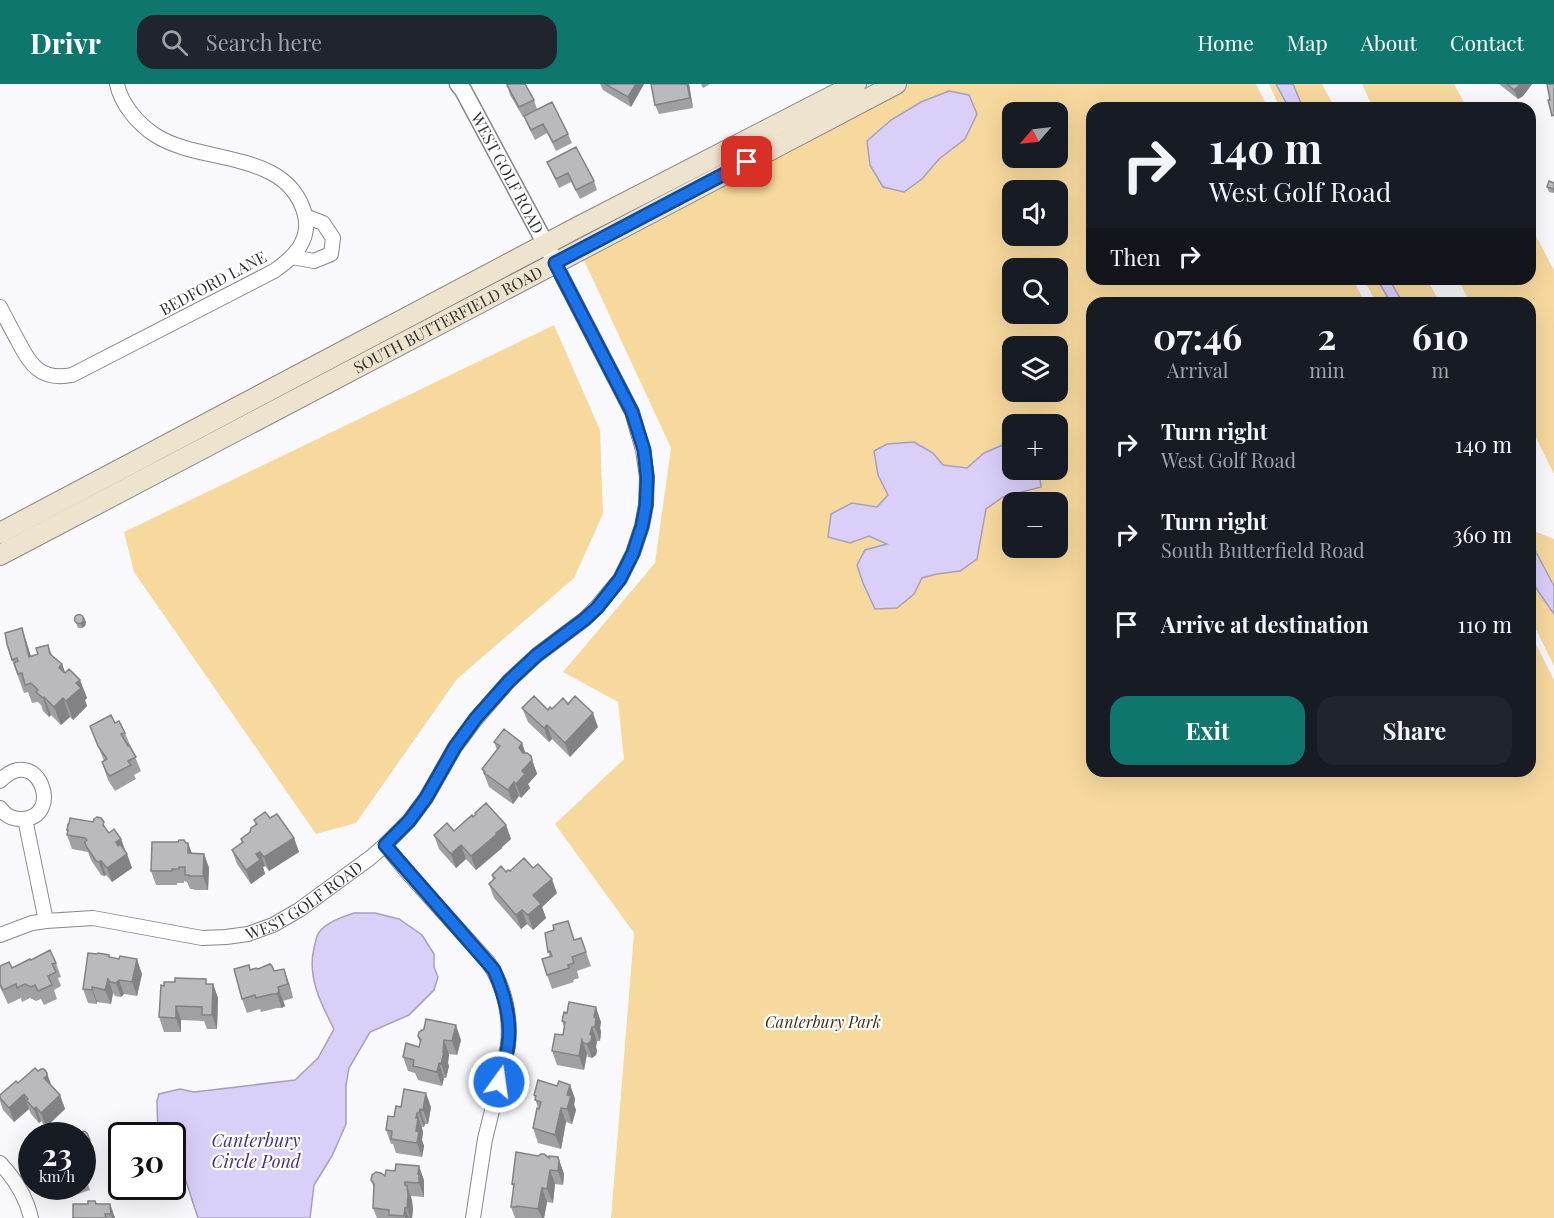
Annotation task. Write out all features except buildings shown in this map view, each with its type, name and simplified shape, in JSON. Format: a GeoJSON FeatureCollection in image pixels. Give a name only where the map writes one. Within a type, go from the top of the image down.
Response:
{"type":"FeatureCollection","features":[{"type":"Feature","properties":{"kind":"main road","name":"SOUTH BUTTERFIELD ROAD"},"geometry":{"type":"LineString","coordinates":[[0,555],[551,254],[856,84]]}},
{"type":"Feature","properties":{"kind":"main road","name":"SOUTH BUTTERFIELD ROAD"},"geometry":{"type":"LineString","coordinates":[[0,533],[551,254],[896,84]]}},
{"type":"Feature","properties":{"kind":"street"},"geometry":{"type":"LineString","coordinates":[[117,84],[127,106],[142,124],[156,135],[178,146],[250,163],[288,184],[303,207],[305,216],[323,223],[333,238],[331,254],[314,261],[292,257]]}},
{"type":"Feature","properties":{"kind":"street","name":"WEST GOLF ROAD"},"geometry":{"type":"LineString","coordinates":[[0,935],[32,923],[93,918],[202,938],[226,938],[248,934],[273,925],[299,910],[385,845],[409,821],[426,798],[455,747],[476,718],[509,681],[537,655],[597,608],[620,579],[633,553],[646,505],[647,477],[644,450],[632,412],[551,254],[469,100],[458,84]]}},
{"type":"Feature","properties":{"kind":"street","name":"BEDFORD LANE"},"geometry":{"type":"LineString","coordinates":[[0,307],[28,361],[48,375],[61,377],[72,375],[274,271],[300,248],[305,236],[307,222],[305,216]]}},
{"type":"Feature","properties":{"kind":"street"},"geometry":{"type":"LineString","coordinates":[[0,781],[13,771],[30,772],[41,782],[45,797],[39,811],[26,819],[9,817],[0,808]]}},
{"type":"Feature","properties":{"kind":"street"},"geometry":{"type":"LineString","coordinates":[[26,819],[46,921]]}},
{"type":"Feature","properties":{"kind":"street"},"geometry":{"type":"LineString","coordinates":[[385,845],[494,970],[501,985],[508,1012],[510,1032],[508,1046],[485,1139],[473,1218]]}},
{"type":"Feature","properties":{"kind":"street"},"geometry":{"type":"LineString","coordinates":[[0,1162],[16,1182],[28,1204],[31,1218]]}},
{"type":"Feature","properties":{"kind":"green space","name":"Canterbury Park"},"geometry":{"type":"Polygon","coordinates":[[[880,84],[1256,84],[1265,102],[1086,102],[1086,285],[1356,285],[1362,297],[1086,297],[1086,777],[1536,777],[1536,644],[1554,680],[1554,1218],[611,1218],[634,933],[555,824],[624,759],[618,702],[563,672],[655,563],[671,448],[583,258],[621,238],[613,222],[880,84]]]}},
{"type":"Feature","properties":{"kind":"green space"},"geometry":{"type":"Polygon","coordinates":[[[1269,84],[1322,84],[1332,102],[1277,102],[1269,84]]]}},
{"type":"Feature","properties":{"kind":"green space"},"geometry":{"type":"Polygon","coordinates":[[[1362,84],[1454,84],[1464,102],[1370,102],[1362,84]]]}},
{"type":"Feature","properties":{"kind":"green space"},"geometry":{"type":"Polygon","coordinates":[[[1536,236],[1554,270],[1554,474],[1536,438],[1536,297],[1467,297],[1461,285],[1536,285],[1536,236]]]}},
{"type":"Feature","properties":{"kind":"green space"},"geometry":{"type":"Polygon","coordinates":[[[1367,285],[1430,285],[1437,297],[1373,297],[1367,285]]]}},
{"type":"Feature","properties":{"kind":"green space"},"geometry":{"type":"Polygon","coordinates":[[[554,325],[600,430],[603,514],[574,578],[457,679],[356,823],[316,834],[134,572],[124,532],[554,325]]]}},
{"type":"Feature","properties":{"kind":"green space"},"geometry":{"type":"Polygon","coordinates":[[[1536,532],[1554,539],[1554,666],[1536,629],[1536,532]]]}},
{"type":"Feature","properties":{"kind":"water"},"geometry":{"type":"Polygon","coordinates":[[[1276,84],[1293,84],[1300,102],[1286,102],[1276,84]]]}},
{"type":"Feature","properties":{"kind":"water"},"geometry":{"type":"Polygon","coordinates":[[[949,91],[969,95],[977,114],[965,139],[939,159],[922,179],[904,192],[883,187],[870,165],[867,141],[891,120],[921,102],[949,91]]]}},
{"type":"Feature","properties":{"kind":"water"},"geometry":{"type":"Polygon","coordinates":[[[1380,285],[1392,285],[1400,297],[1388,297],[1380,285]]]}},
{"type":"Feature","properties":{"kind":"water"},"geometry":{"type":"Polygon","coordinates":[[[914,442],[933,453],[943,465],[967,468],[984,453],[1002,445],[1002,480],[1040,480],[1041,487],[1022,492],[1002,492],[1002,498],[986,509],[977,559],[960,571],[922,578],[914,594],[897,608],[875,609],[857,565],[865,550],[887,544],[869,536],[850,543],[828,537],[831,514],[852,503],[877,507],[888,495],[878,475],[874,451],[887,444],[914,442]]]}},
{"type":"Feature","properties":{"kind":"water"},"geometry":{"type":"Polygon","coordinates":[[[1536,552],[1554,586],[1554,614],[1536,587],[1536,552]]]}},
{"type":"Feature","properties":{"kind":"water","name":"Canterbury Circle Pond"},"geometry":{"type":"Polygon","coordinates":[[[354,913],[375,913],[399,919],[422,935],[434,954],[434,967],[438,977],[434,990],[409,1015],[370,1032],[349,1068],[346,1085],[346,1124],[332,1156],[314,1185],[310,1218],[198,1218],[186,1181],[186,1122],[158,1122],[159,1094],[180,1089],[194,1092],[295,1080],[318,1058],[334,1029],[316,990],[312,959],[318,934],[339,919],[354,913]]]}},
{"type":"Feature","properties":{"kind":"route"},"geometry":{"type":"LineString","coordinates":[[499,1082],[510,1032],[508,1012],[501,985],[494,970],[385,845],[409,821],[426,798],[455,747],[476,718],[509,681],[537,655],[597,608],[627,567],[642,526],[646,505],[647,477],[644,450],[632,412],[555,263],[747,162]]}}]}
